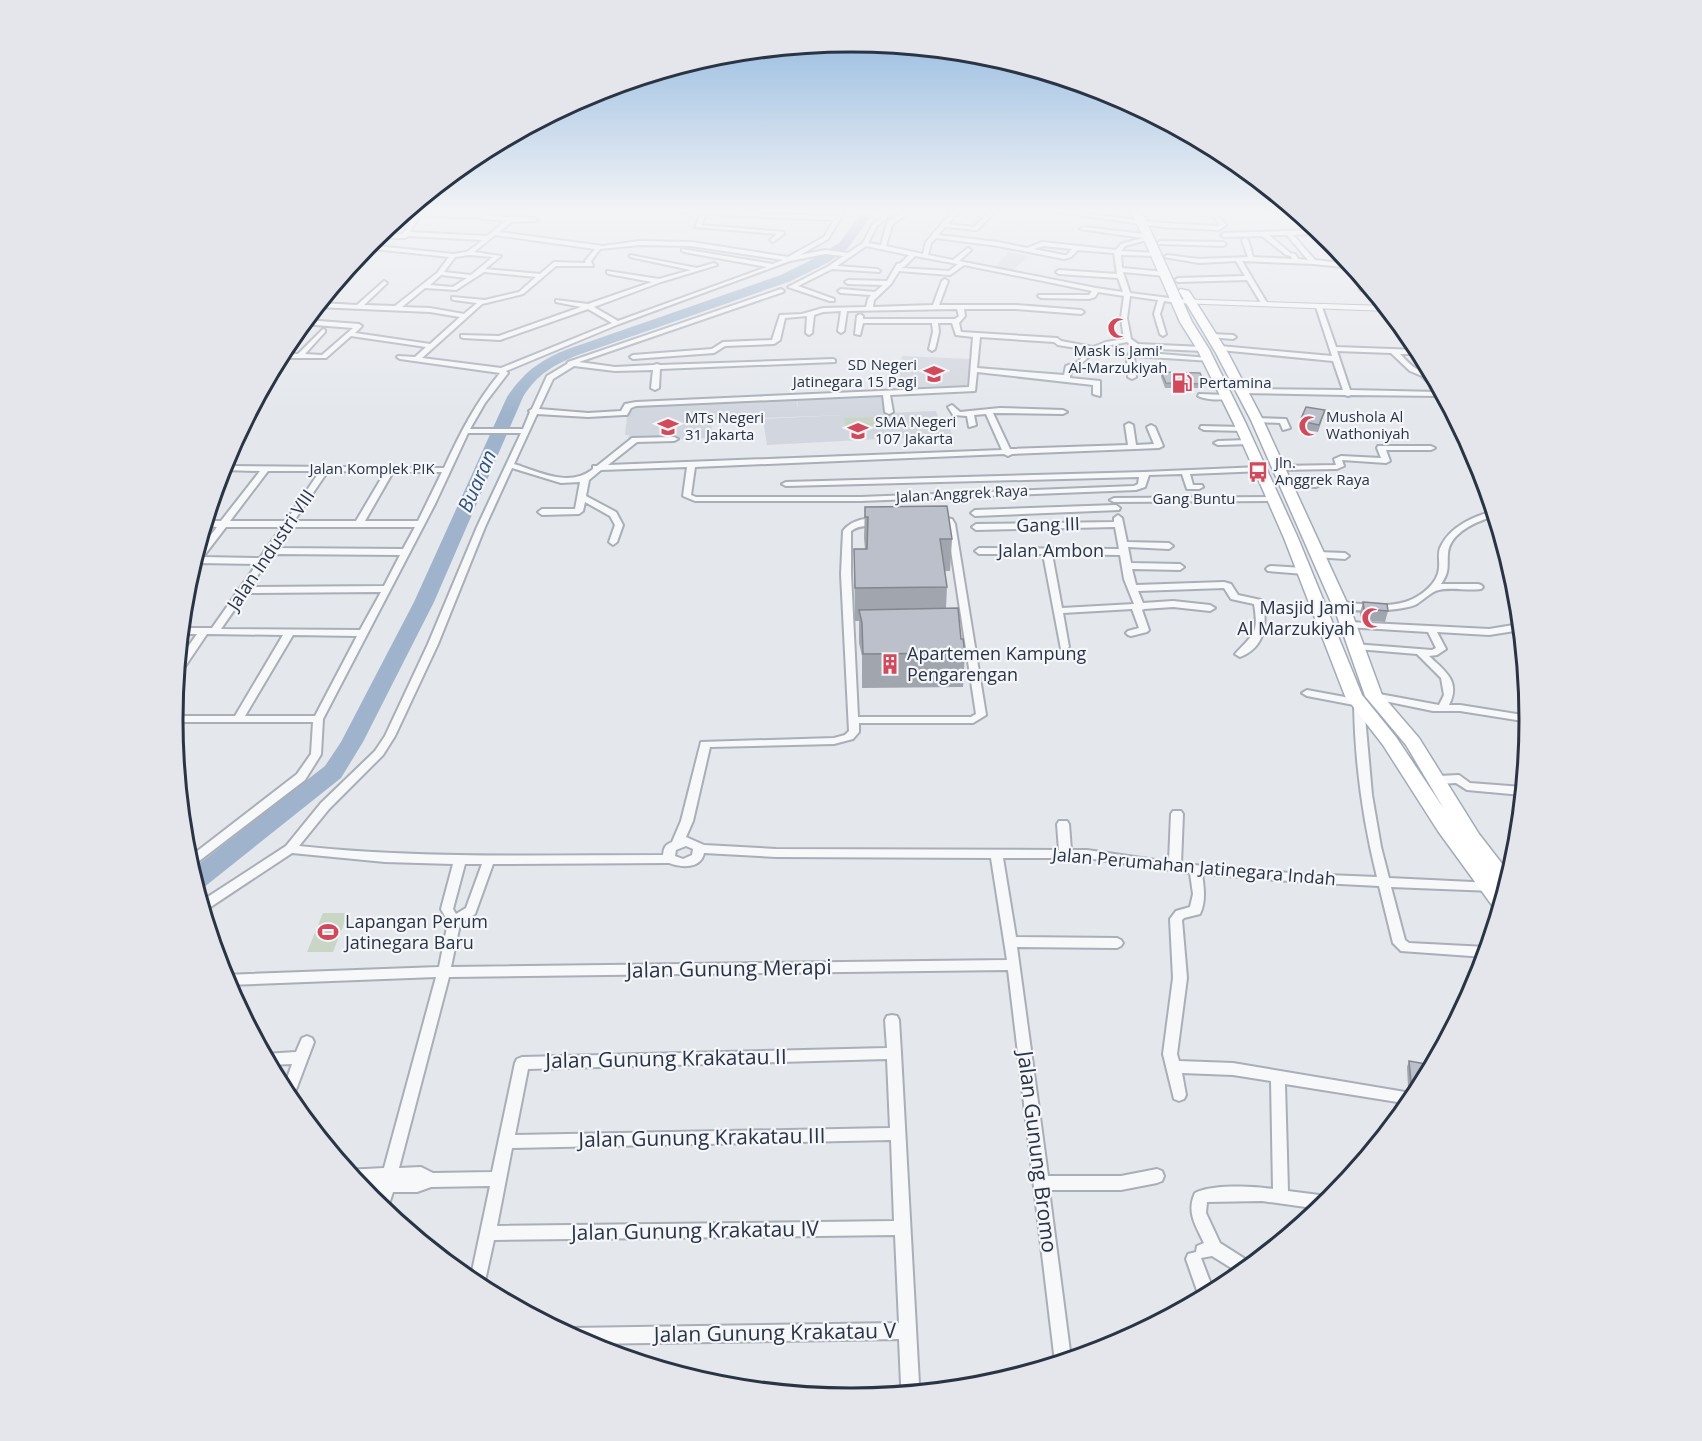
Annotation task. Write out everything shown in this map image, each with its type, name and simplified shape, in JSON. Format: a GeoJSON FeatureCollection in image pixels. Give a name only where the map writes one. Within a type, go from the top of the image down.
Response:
{"type":"FeatureCollection","features":[{"type":"Feature","properties":{"kind":"main road"},"geometry":{"type":"LineString","coordinates":[[1171,279],[1176,300],[1243,391],[1341,605],[1374,696],[1403,729],[1438,780],[1472,839],[1500,877]]}},
{"type":"Feature","properties":{"kind":"main road"},"geometry":{"type":"LineString","coordinates":[[1211,348],[1227,397],[1274,499],[1358,704],[1390,741],[1495,896]]}},
{"type":"Feature","properties":{"kind":"street"},"geometry":{"type":"LineString","coordinates":[[397,308],[432,279]]}},
{"type":"Feature","properties":{"kind":"street"},"geometry":{"type":"LineString","coordinates":[[423,286],[454,289],[469,279]]}},
{"type":"Feature","properties":{"kind":"street"},"geometry":{"type":"LineString","coordinates":[[417,359],[480,303],[521,293],[537,279]]}},
{"type":"Feature","properties":{"kind":"street"},"geometry":{"type":"LineString","coordinates":[[649,279],[659,281]]}},
{"type":"Feature","properties":{"kind":"street"},"geometry":{"type":"LineString","coordinates":[[463,336],[500,338],[665,279]]}},
{"type":"Feature","properties":{"kind":"street"},"geometry":{"type":"LineString","coordinates":[[400,357],[417,359],[419,362],[502,370],[617,323],[738,279]]}},
{"type":"Feature","properties":{"kind":"street"},"geometry":{"type":"LineString","coordinates":[[807,279],[792,287],[832,300]]}},
{"type":"Feature","properties":{"kind":"street"},"geometry":{"type":"LineString","coordinates":[[1043,279],[1096,290],[1176,300],[1376,308]]}},
{"type":"Feature","properties":{"kind":"street"},"geometry":{"type":"LineString","coordinates":[[1121,279],[1127,294],[1124,318],[1128,340]]}},
{"type":"Feature","properties":{"kind":"street"},"geometry":{"type":"LineString","coordinates":[[1251,279],[1264,303]]}},
{"type":"Feature","properties":{"kind":"street"},"geometry":{"type":"LineString","coordinates":[[848,282],[890,280]]}},
{"type":"Feature","properties":{"kind":"street"},"geometry":{"type":"LineString","coordinates":[[869,309],[871,299],[890,280]]}},
{"type":"Feature","properties":{"kind":"street"},"geometry":{"type":"LineString","coordinates":[[935,307],[945,281]]}},
{"type":"Feature","properties":{"kind":"street"},"geometry":{"type":"LineString","coordinates":[[359,306],[384,283]]}},
{"type":"Feature","properties":{"kind":"street"},"geometry":{"type":"LineString","coordinates":[[607,290],[625,293]]}},
{"type":"Feature","properties":{"kind":"street"},"geometry":{"type":"LineString","coordinates":[[1041,297],[1089,297],[1094,296],[1096,290]]}},
{"type":"Feature","properties":{"kind":"street"},"geometry":{"type":"LineString","coordinates":[[209,903],[290,849],[325,806],[379,753],[390,736],[510,465],[522,431],[550,378],[570,363],[781,291]]}},
{"type":"Feature","properties":{"kind":"street"},"geometry":{"type":"LineString","coordinates":[[841,291],[877,294]]}},
{"type":"Feature","properties":{"kind":"street"},"geometry":{"type":"LineString","coordinates":[[454,298],[486,302]]}},
{"type":"Feature","properties":{"kind":"street"},"geometry":{"type":"LineString","coordinates":[[1162,334],[1158,314],[1176,300]]}},
{"type":"Feature","properties":{"kind":"street"},"geometry":{"type":"LineString","coordinates":[[558,302],[588,306],[617,323]]}},
{"type":"Feature","properties":{"kind":"street"},"geometry":{"type":"LineString","coordinates":[[1311,304],[1335,349],[1348,394]]}},
{"type":"Feature","properties":{"kind":"street"},"geometry":{"type":"LineString","coordinates":[[328,305],[397,308],[465,316]]}},
{"type":"Feature","properties":{"kind":"street"},"geometry":{"type":"LineString","coordinates":[[633,357],[714,351],[723,344],[766,343],[777,340],[782,316],[802,316],[844,310],[935,307],[1016,307],[1081,312]]}},
{"type":"Feature","properties":{"kind":"street"},"geometry":{"type":"LineString","coordinates":[[860,321],[955,321],[962,316],[960,307]]}},
{"type":"Feature","properties":{"kind":"street"},"geometry":{"type":"LineString","coordinates":[[884,321],[885,309]]}},
{"type":"Feature","properties":{"kind":"street"},"geometry":{"type":"LineString","coordinates":[[841,331],[844,310]]}},
{"type":"Feature","properties":{"kind":"street"},"geometry":{"type":"LineString","coordinates":[[858,334],[861,310]]}},
{"type":"Feature","properties":{"kind":"street"},"geometry":{"type":"LineString","coordinates":[[809,333],[812,313]]}},
{"type":"Feature","properties":{"kind":"street"},"geometry":{"type":"LineString","coordinates":[[955,321],[957,334],[1056,340],[1058,343],[1094,349]]}},
{"type":"Feature","properties":{"kind":"street"},"geometry":{"type":"LineString","coordinates":[[291,357],[324,357],[359,324],[315,322]]}},
{"type":"Feature","properties":{"kind":"street"},"geometry":{"type":"LineString","coordinates":[[932,349],[936,332],[935,322]]}},
{"type":"Feature","properties":{"kind":"street"},"geometry":{"type":"LineString","coordinates":[[299,357],[323,331]]}},
{"type":"Feature","properties":{"kind":"street"},"geometry":{"type":"LineString","coordinates":[[349,334],[431,346]]}},
{"type":"Feature","properties":{"kind":"street"},"geometry":{"type":"LineString","coordinates":[[533,411],[586,415],[622,413],[626,412],[628,406],[636,404],[972,389],[977,334]]}},
{"type":"Feature","properties":{"kind":"street"},"geometry":{"type":"LineString","coordinates":[[1132,354],[1211,348],[1233,337]]}},
{"type":"Feature","properties":{"kind":"street"},"geometry":{"type":"LineString","coordinates":[[316,339],[325,339]]}},
{"type":"Feature","properties":{"kind":"street"},"geometry":{"type":"LineString","coordinates":[[333,340],[342,340]]}},
{"type":"Feature","properties":{"kind":"street"},"geometry":{"type":"LineString","coordinates":[[1059,378],[1067,377],[1068,367],[1080,363],[1094,349],[1108,343],[1128,340],[1137,346],[1211,348],[1337,359]]}},
{"type":"Feature","properties":{"kind":"street"},"geometry":{"type":"LineString","coordinates":[[764,363],[766,343]]}},
{"type":"Feature","properties":{"kind":"street"},"geometry":{"type":"LineString","coordinates":[[1132,377],[1130,360],[1137,346]]}},
{"type":"Feature","properties":{"kind":"street"},"geometry":{"type":"LineString","coordinates":[[1335,349],[1408,352]]}},
{"type":"Feature","properties":{"kind":"street"},"geometry":{"type":"LineString","coordinates":[[1396,352],[1412,370],[1421,372]]}},
{"type":"Feature","properties":{"kind":"street"},"geometry":{"type":"LineString","coordinates":[[436,356],[510,366]]}},
{"type":"Feature","properties":{"kind":"street"},"geometry":{"type":"LineString","coordinates":[[570,363],[608,369],[833,361]]}},
{"type":"Feature","properties":{"kind":"street"},"geometry":{"type":"LineString","coordinates":[[655,388],[657,366]]}},
{"type":"Feature","properties":{"kind":"street"},"geometry":{"type":"LineString","coordinates":[[448,470],[487,391],[504,373],[502,370]]}},
{"type":"Feature","properties":{"kind":"street"},"geometry":{"type":"LineString","coordinates":[[974,370],[1097,383],[1097,394]]}},
{"type":"Feature","properties":{"kind":"street"},"geometry":{"type":"LineString","coordinates":[[1243,391],[1348,394],[1433,392]]}},
{"type":"Feature","properties":{"kind":"street"},"geometry":{"type":"LineString","coordinates":[[886,393],[889,412]]}},
{"type":"Feature","properties":{"kind":"street"},"geometry":{"type":"LineString","coordinates":[[1202,396],[1227,397]]}},
{"type":"Feature","properties":{"kind":"street"},"geometry":{"type":"LineString","coordinates":[[952,407],[956,413],[1063,412]]}},
{"type":"Feature","properties":{"kind":"street"},"geometry":{"type":"LineString","coordinates":[[988,411],[1008,454]]}},
{"type":"Feature","properties":{"kind":"street"},"geometry":{"type":"LineString","coordinates":[[970,412],[972,425]]}},
{"type":"Feature","properties":{"kind":"street"},"geometry":{"type":"LineString","coordinates":[[1257,420],[1282,421],[1286,428]]}},
{"type":"Feature","properties":{"kind":"street"},"geometry":{"type":"LineString","coordinates":[[1129,425],[1132,446]]}},
{"type":"Feature","properties":{"kind":"street"},"geometry":{"type":"LineString","coordinates":[[596,468],[1008,454],[1160,446],[1151,427]]}},
{"type":"Feature","properties":{"kind":"street"},"geometry":{"type":"LineString","coordinates":[[1204,428],[1245,436]]}},
{"type":"Feature","properties":{"kind":"street"},"geometry":{"type":"LineString","coordinates":[[466,431],[522,431]]}},
{"type":"Feature","properties":{"kind":"street"},"geometry":{"type":"LineString","coordinates":[[1218,443],[1245,436]]}},
{"type":"Feature","properties":{"kind":"street"},"geometry":{"type":"LineString","coordinates":[[542,512],[577,512],[585,479],[596,468],[635,440],[674,439]]}},
{"type":"Feature","properties":{"kind":"street"},"geometry":{"type":"LineString","coordinates":[[1278,468],[1340,467],[1338,459],[1341,458],[1386,461],[1381,448],[1431,448]]}},
{"type":"Feature","properties":{"kind":"street"},"geometry":{"type":"LineString","coordinates":[[510,465],[561,481],[585,479]]}},
{"type":"Feature","properties":{"kind":"street","name":"Jalan Anggrek Raya"},"geometry":{"type":"LineString","coordinates":[[691,466],[687,496],[695,499],[861,499],[1140,487],[1144,474]]}},
{"type":"Feature","properties":{"kind":"street","name":"Jalan Komplek PIK"},"geometry":{"type":"LineString","coordinates":[[233,468],[448,470],[318,719]]}},
{"type":"Feature","properties":{"kind":"street"},"geometry":{"type":"LineString","coordinates":[[207,545],[265,469]]}},
{"type":"Feature","properties":{"kind":"street","name":"Jalan Industri VIII"},"geometry":{"type":"LineString","coordinates":[[215,631],[326,469]]}},
{"type":"Feature","properties":{"kind":"street"},"geometry":{"type":"LineString","coordinates":[[359,524],[390,470]]}},
{"type":"Feature","properties":{"kind":"street"},"geometry":{"type":"LineString","coordinates":[[786,484],[1260,470]]}},
{"type":"Feature","properties":{"kind":"street"},"geometry":{"type":"LineString","coordinates":[[1185,472],[1190,487],[1199,487]]}},
{"type":"Feature","properties":{"kind":"street"},"geometry":{"type":"LineString","coordinates":[[1286,484],[1316,485]]}},
{"type":"Feature","properties":{"kind":"street"},"geometry":{"type":"LineString","coordinates":[[1110,488],[1126,566],[1144,630],[1131,633]]}},
{"type":"Feature","properties":{"kind":"street"},"geometry":{"type":"LineString","coordinates":[[582,497],[613,514],[619,525],[613,542]]}},
{"type":"Feature","properties":{"kind":"street","name":"Gang Buntu"},"geometry":{"type":"LineString","coordinates":[[1115,505],[1274,499]]}},
{"type":"Feature","properties":{"kind":"street"},"geometry":{"type":"LineString","coordinates":[[975,513],[1115,505],[1148,507]]}},
{"type":"Feature","properties":{"kind":"street"},"geometry":{"type":"LineString","coordinates":[[1341,605],[1406,605],[1433,587],[1443,573],[1445,546],[1469,522],[1487,516]]}},
{"type":"Feature","properties":{"kind":"street"},"geometry":{"type":"LineString","coordinates":[[854,720],[978,718],[981,715],[951,524],[944,520],[922,521]]}},
{"type":"Feature","properties":{"kind":"street"},"geometry":{"type":"LineString","coordinates":[[673,851],[687,821],[705,744],[843,740],[854,732],[846,574],[847,531],[850,526],[889,522]]}},
{"type":"Feature","properties":{"kind":"street"},"geometry":{"type":"LineString","coordinates":[[213,524],[420,524]]}},
{"type":"Feature","properties":{"kind":"street","name":"Gang III"},"geometry":{"type":"LineString","coordinates":[[976,527],[1119,524]]}},
{"type":"Feature","properties":{"kind":"street","name":"Jalan Ambon"},"geometry":{"type":"LineString","coordinates":[[979,551],[1169,546]]}},
{"type":"Feature","properties":{"kind":"street"},"geometry":{"type":"LineString","coordinates":[[270,551],[406,552]]}},
{"type":"Feature","properties":{"kind":"street"},"geometry":{"type":"LineString","coordinates":[[1047,551],[1064,646]]}},
{"type":"Feature","properties":{"kind":"street"},"geometry":{"type":"LineString","coordinates":[[1318,555],[1345,556]]}},
{"type":"Feature","properties":{"kind":"street"},"geometry":{"type":"LineString","coordinates":[[203,562],[263,561]]}},
{"type":"Feature","properties":{"kind":"street"},"geometry":{"type":"LineString","coordinates":[[1126,566],[1180,567]]}},
{"type":"Feature","properties":{"kind":"street"},"geometry":{"type":"LineString","coordinates":[[1271,569],[1304,571]]}},
{"type":"Feature","properties":{"kind":"street"},"geometry":{"type":"LineString","coordinates":[[1132,588],[1224,585],[1228,586],[1234,597],[1257,601],[1262,620],[1261,631],[1256,642],[1240,654]]}},
{"type":"Feature","properties":{"kind":"street"},"geometry":{"type":"LineString","coordinates":[[1433,587],[1478,588]]}},
{"type":"Feature","properties":{"kind":"street"},"geometry":{"type":"LineString","coordinates":[[244,590],[387,589]]}},
{"type":"Feature","properties":{"kind":"street"},"geometry":{"type":"LineString","coordinates":[[1057,611],[1179,604],[1210,608]]}},
{"type":"Feature","properties":{"kind":"street"},"geometry":{"type":"LineString","coordinates":[[955,625],[967,625]]}},
{"type":"Feature","properties":{"kind":"street"},"geometry":{"type":"LineString","coordinates":[[1349,625],[1432,631],[1489,632],[1512,628]]}},
{"type":"Feature","properties":{"kind":"street"},"geometry":{"type":"LineString","coordinates":[[850,626],[861,626]]}},
{"type":"Feature","properties":{"kind":"street"},"geometry":{"type":"LineString","coordinates":[[189,631],[364,633]]}},
{"type":"Feature","properties":{"kind":"street"},"geometry":{"type":"LineString","coordinates":[[186,657],[204,631]]}},
{"type":"Feature","properties":{"kind":"street"},"geometry":{"type":"LineString","coordinates":[[1357,646],[1420,653],[1440,651],[1432,631]]}},
{"type":"Feature","properties":{"kind":"street"},"geometry":{"type":"LineString","coordinates":[[238,719],[290,632]]}},
{"type":"Feature","properties":{"kind":"street"},"geometry":{"type":"LineString","coordinates":[[1420,653],[1446,677],[1449,695],[1442,708]]}},
{"type":"Feature","properties":{"kind":"street"},"geometry":{"type":"LineString","coordinates":[[1307,693],[1358,704],[1366,795],[1384,884],[1402,946],[1478,951]]}},
{"type":"Feature","properties":{"kind":"street"},"geometry":{"type":"LineString","coordinates":[[1374,696],[1442,708],[1460,708],[1519,717]]}},
{"type":"Feature","properties":{"kind":"street"},"geometry":{"type":"LineString","coordinates":[[183,718],[318,719],[316,754],[302,777],[198,857]]}},
{"type":"Feature","properties":{"kind":"street"},"geometry":{"type":"LineString","coordinates":[[1438,780],[1459,779],[1467,786],[1515,790]]}},
{"type":"Feature","properties":{"kind":"street"},"geometry":{"type":"LineString","coordinates":[[1176,867],[1177,814]]}},
{"type":"Feature","properties":{"kind":"street"},"geometry":{"type":"LineString","coordinates":[[687,821],[697,851]]}},
{"type":"Feature","properties":{"kind":"street"},"geometry":{"type":"LineString","coordinates":[[1063,824],[1065,853]]}},
{"type":"Feature","properties":{"kind":"street"},"geometry":{"type":"LineString","coordinates":[[290,849],[339,856],[460,860],[629,858],[673,851],[697,851]]}},
{"type":"Feature","properties":{"kind":"street"},"geometry":{"type":"LineString","coordinates":[[673,851],[682,863],[697,851]]}},
{"type":"Feature","properties":{"kind":"street","name":"Jalan Perumahan Jatinegara Indah"},"geometry":{"type":"LineString","coordinates":[[697,851],[1065,853],[1103,855],[1196,869],[1384,884],[1498,886]]}},
{"type":"Feature","properties":{"kind":"street","name":"Jalan Gunung Bromo"},"geometry":{"type":"LineString","coordinates":[[996,853],[1014,965],[1062,1354]]}},
{"type":"Feature","properties":{"kind":"street"},"geometry":{"type":"LineString","coordinates":[[384,1198],[444,972],[454,922],[447,909],[460,860]]}},
{"type":"Feature","properties":{"kind":"street"},"geometry":{"type":"LineString","coordinates":[[454,922],[471,911],[489,860]]}},
{"type":"Feature","properties":{"kind":"street"},"geometry":{"type":"LineString","coordinates":[[1179,1095],[1170,1054],[1180,978],[1176,920],[1179,914],[1194,914],[1196,911],[1199,894],[1196,869]]}},
{"type":"Feature","properties":{"kind":"street"},"geometry":{"type":"LineString","coordinates":[[1010,942],[1117,943]]}},
{"type":"Feature","properties":{"kind":"street","name":"Jalan Gunung Merapi"},"geometry":{"type":"LineString","coordinates":[[236,980],[444,972],[1014,965]]}},
{"type":"Feature","properties":{"kind":"street"},"geometry":{"type":"LineString","coordinates":[[892,1020],[910,1384]]}},
{"type":"Feature","properties":{"kind":"street"},"geometry":{"type":"LineString","coordinates":[[292,1085],[307,1042]]}},
{"type":"Feature","properties":{"kind":"street","name":"Jalan Gunung Krakatau II"},"geometry":{"type":"LineString","coordinates":[[479,1275],[522,1063],[894,1053]]}},
{"type":"Feature","properties":{"kind":"street"},"geometry":{"type":"LineString","coordinates":[[275,1059],[301,1058]]}},
{"type":"Feature","properties":{"kind":"street"},"geometry":{"type":"LineString","coordinates":[[1173,1065],[1184,1068],[1225,1068],[1402,1097]]}},
{"type":"Feature","properties":{"kind":"street"},"geometry":{"type":"LineString","coordinates":[[1278,1076],[1281,1196]]}},
{"type":"Feature","properties":{"kind":"street","name":"Jalan Gunung Krakatau III"},"geometry":{"type":"LineString","coordinates":[[506,1142],[897,1134]]}},
{"type":"Feature","properties":{"kind":"street"},"geometry":{"type":"LineString","coordinates":[[1041,1183],[1121,1183],[1157,1176]]}},
{"type":"Feature","properties":{"kind":"street"},"geometry":{"type":"LineString","coordinates":[[364,1177],[417,1185],[431,1180],[499,1179]]}},
{"type":"Feature","properties":{"kind":"street"},"geometry":{"type":"LineString","coordinates":[[370,1184],[389,1180]]}},
{"type":"Feature","properties":{"kind":"street"},"geometry":{"type":"LineString","coordinates":[[1207,1285],[1198,1214],[1200,1198],[1206,1195],[1281,1196],[1314,1201]]}},
{"type":"Feature","properties":{"kind":"street","name":"Jalan Gunung Krakatau IV"},"geometry":{"type":"LineString","coordinates":[[488,1233],[902,1228]]}},
{"type":"Feature","properties":{"kind":"street"},"geometry":{"type":"LineString","coordinates":[[1204,1252],[1237,1265]]}},
{"type":"Feature","properties":{"kind":"street","name":"Jalan Gunung Krakatau V"},"geometry":{"type":"LineString","coordinates":[[590,1336],[907,1331]]}},
{"type":"Feature","properties":{"kind":"shaded area","name":"SD Negeri Jatinegara 15 Pagi"},"geometry":{"type":"Polygon","coordinates":[[[902,356],[971,359],[966,389],[898,391],[902,356]]]}},
{"type":"Feature","properties":{"kind":"shaded area"},"geometry":{"type":"Polygon","coordinates":[[[882,395],[886,413],[936,411],[942,426],[949,426],[952,435],[767,445],[763,419],[843,415],[712,420],[711,438],[628,441],[629,435],[625,435],[628,407],[796,398],[798,410],[797,398],[882,395]]]}},
{"type":"Feature","properties":{"kind":"green space"},"geometry":{"type":"Polygon","coordinates":[[[882,417],[885,427],[846,429],[844,418],[882,417]]]}},
{"type":"Feature","properties":{"kind":"green space","name":"Lapangan Perum Jatinegara Baru"},"geometry":{"type":"Polygon","coordinates":[[[323,913],[348,913],[333,952],[307,952],[323,913]]]}},
{"type":"Feature","properties":{"kind":"building"},"geometry":{"type":"Polygon","coordinates":[[[1161,372],[1200,373],[1205,384],[1166,383],[1161,372]]]}},
{"type":"Feature","properties":{"kind":"building"},"geometry":{"type":"Polygon","coordinates":[[[1306,407],[1325,410],[1319,425],[1300,421],[1306,407]]]}},
{"type":"Feature","properties":{"kind":"building"},"geometry":{"type":"Polygon","coordinates":[[[947,506],[952,539],[940,539],[947,587],[855,588],[854,549],[867,549],[868,517],[865,517],[865,507],[947,506]]]}},
{"type":"Feature","properties":{"kind":"building"},"geometry":{"type":"Polygon","coordinates":[[[1363,602],[1387,604],[1388,611],[1364,609],[1363,602]]]}},
{"type":"Feature","properties":{"kind":"building"},"geometry":{"type":"Polygon","coordinates":[[[958,608],[961,639],[963,639],[965,653],[863,654],[862,623],[859,610],[958,608]]]}},
{"type":"Feature","properties":{"kind":"building"},"geometry":{"type":"Polygon","coordinates":[[[1409,1061],[1424,1064],[1412,1082],[1409,1061]]]}},
{"type":"Feature","properties":{"kind":"waterway","name":"Buaran"},"geometry":{"type":"LineString","coordinates":[[202,875],[333,772],[352,742],[424,602],[515,397],[527,379],[545,364],[573,352],[782,279]]}},
{"type":"Feature","properties":{"kind":"place","name":"Mask is Jami' Al-Marzukiyah"},"geometry":{"type":"Point","coordinates":[1118,328]}},
{"type":"Feature","properties":{"kind":"place","name":"SD Negeri Jatinegara 15 Pagi"},"geometry":{"type":"Point","coordinates":[934,374]}},
{"type":"Feature","properties":{"kind":"place","name":"Pertamina"},"geometry":{"type":"Point","coordinates":[1182,383]}},
{"type":"Feature","properties":{"kind":"place","name":"Mushola Al Wathoniyah"},"geometry":{"type":"Point","coordinates":[1309,426]}},
{"type":"Feature","properties":{"kind":"place","name":"MTs Negeri 31 Jakarta"},"geometry":{"type":"Point","coordinates":[668,427]}},
{"type":"Feature","properties":{"kind":"place","name":"SMA Negeri 107 Jakarta"},"geometry":{"type":"Point","coordinates":[858,431]}},
{"type":"Feature","properties":{"kind":"place","name":"Jln. Anggrek Raya"},"geometry":{"type":"Point","coordinates":[1258,472]}},
{"type":"Feature","properties":{"kind":"place","name":"Masjid Jami Al Marzukiyah"},"geometry":{"type":"Point","coordinates":[1372,618]}},
{"type":"Feature","properties":{"kind":"place","name":"Apartemen Kampung Pengarengan"},"geometry":{"type":"Point","coordinates":[890,664]}},
{"type":"Feature","properties":{"kind":"place","name":"Lapangan Perum Jatinegara Baru"},"geometry":{"type":"Point","coordinates":[328,932]}}]}
